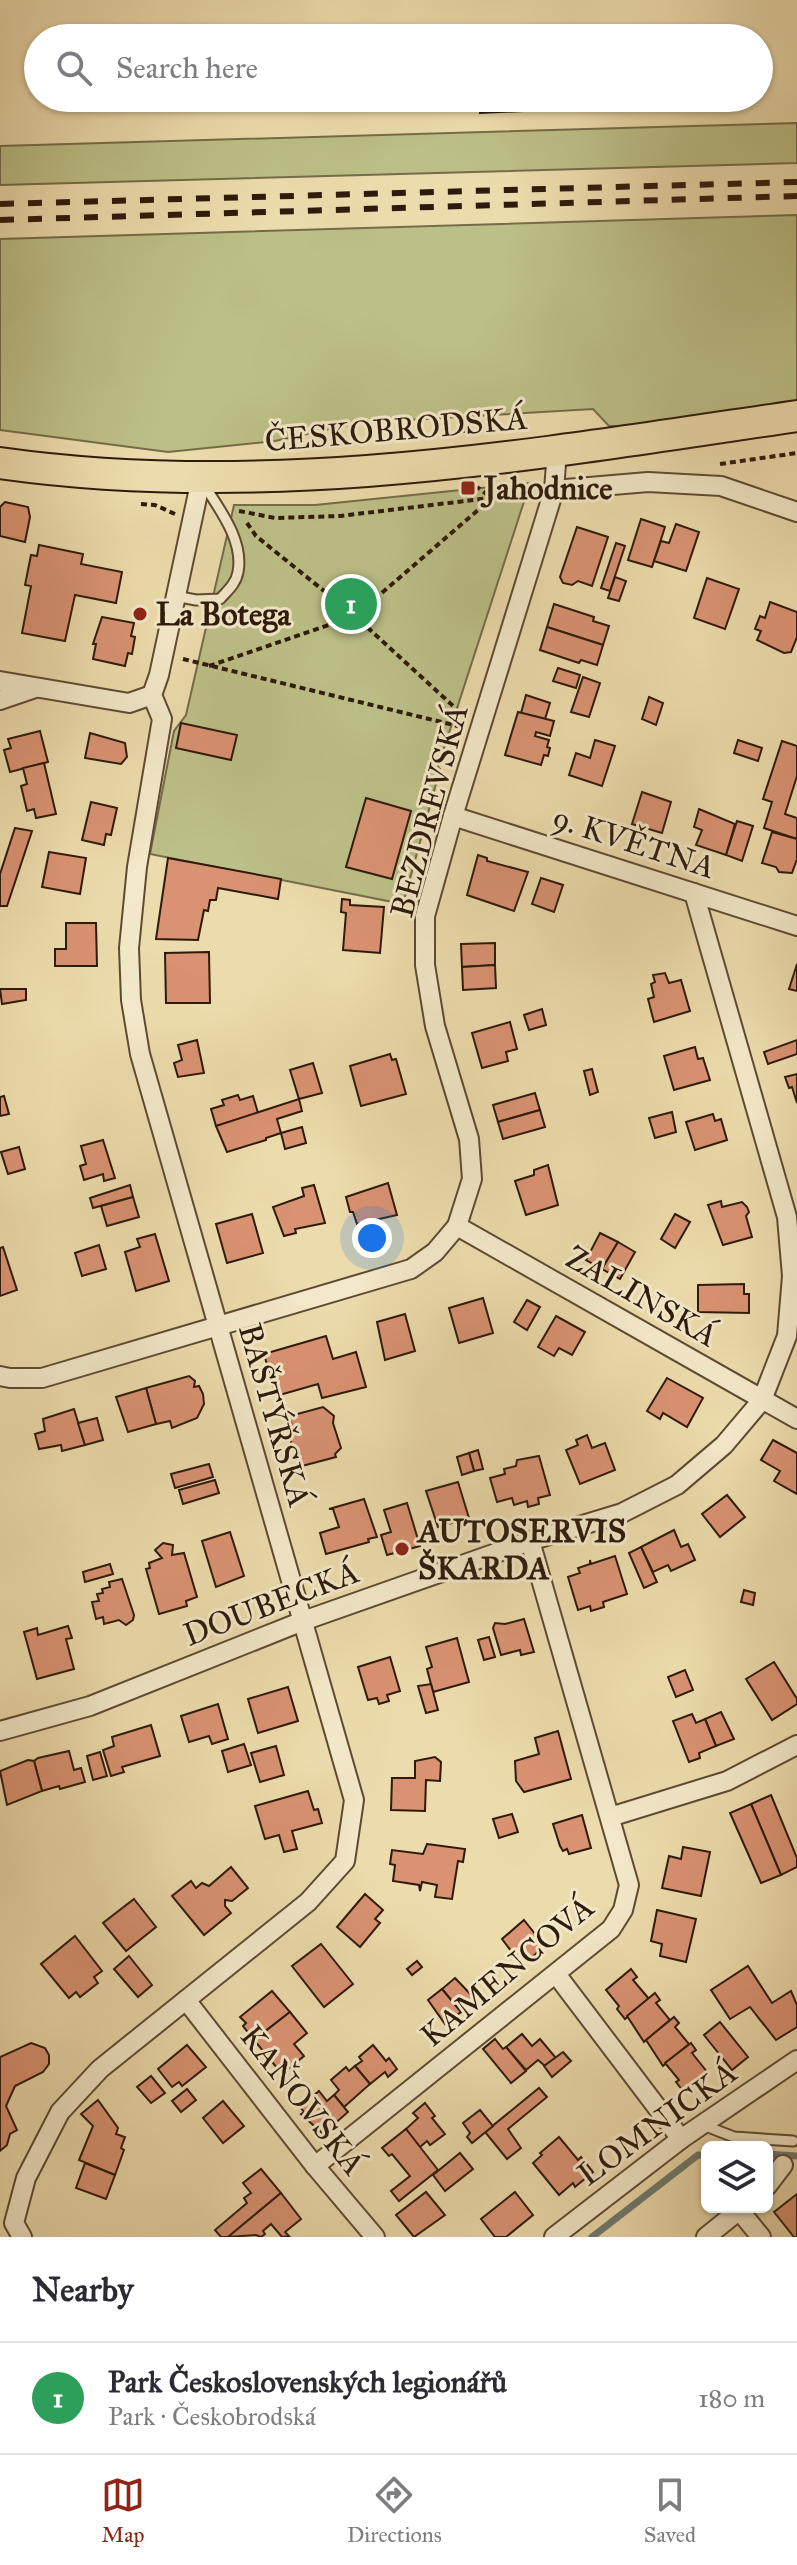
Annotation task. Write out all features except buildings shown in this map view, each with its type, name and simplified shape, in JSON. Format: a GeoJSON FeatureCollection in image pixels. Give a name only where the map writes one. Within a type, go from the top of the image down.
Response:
{"type":"FeatureCollection","features":[{"type":"Feature","properties":{"kind":"main road","name":"ČESKOBRODSKÁ"},"geometry":{"type":"LineString","coordinates":[[0,463],[58,471],[201,479],[358,474],[557,451],[797,416]]}},
{"type":"Feature","properties":{"kind":"street","name":"BEZDREVSKÁ"},"geometry":{"type":"LineString","coordinates":[[0,1376],[42,1378],[411,1269],[435,1252],[457,1226],[472,1179],[469,1139],[435,1026],[425,965],[425,916],[554,490],[557,451]]}},
{"type":"Feature","properties":{"kind":"street","name":"BAŠTÝŘSKÁ"},"geometry":{"type":"LineString","coordinates":[[22,2237],[14,2223],[26,2178],[60,2112],[100,2069],[308,1902],[345,1861],[354,1800],[140,1054],[131,1000],[129,948],[137,867],[162,719],[152,695],[164,654],[201,479]]}},
{"type":"Feature","properties":{"kind":"street"},"geometry":{"type":"LineString","coordinates":[[554,490],[648,482],[721,486],[797,512]]}},
{"type":"Feature","properties":{"kind":"street"},"geometry":{"type":"LineString","coordinates":[[0,681],[129,703],[152,695]]}},
{"type":"Feature","properties":{"kind":"street"},"geometry":{"type":"LineString","coordinates":[[0,700],[38,688]]}},
{"type":"Feature","properties":{"kind":"street","name":"9. KVĚTNA"},"geometry":{"type":"LineString","coordinates":[[453,816],[797,926]]}},
{"type":"Feature","properties":{"kind":"street","name":"DOUBECKÁ"},"geometry":{"type":"LineString","coordinates":[[0,1731],[90,1706],[303,1621],[530,1541],[622,1513],[677,1485],[724,1445],[762,1400],[787,1336],[792,1276],[787,1217],[694,893]]}},
{"type":"Feature","properties":{"kind":"street","name":"ZALINSKÁ"},"geometry":{"type":"LineString","coordinates":[[457,1226],[797,1419]]}},
{"type":"Feature","properties":{"kind":"street","name":"KAMENCOVÁ"},"geometry":{"type":"LineString","coordinates":[[315,2166],[611,1929],[623,1910],[629,1885],[530,1541]]}},
{"type":"Feature","properties":{"kind":"street"},"geometry":{"type":"LineString","coordinates":[[610,1817],[727,1781],[797,1745]]}},
{"type":"Feature","properties":{"kind":"street"},"geometry":{"type":"LineString","coordinates":[[556,1974],[681,2139]]}},
{"type":"Feature","properties":{"kind":"street","name":"KAŇOVSKÁ"},"geometry":{"type":"LineString","coordinates":[[186,2000],[315,2166],[375,2237]]}},
{"type":"Feature","properties":{"kind":"street","name":"LOMNICKÁ"},"geometry":{"type":"LineString","coordinates":[[554,2237],[681,2139],[797,2060]]}},
{"type":"Feature","properties":{"kind":"street"},"geometry":{"type":"LineString","coordinates":[[773,2178],[783,2165]]}},
{"type":"Feature","properties":{"kind":"street"},"geometry":{"type":"LineString","coordinates":[[706,2237],[736,2213]]}},
{"type":"Feature","properties":{"kind":"street"},"geometry":{"type":"LineString","coordinates":[[744,2213],[761,2237]]}},
{"type":"Feature","properties":{"kind":"lane"},"geometry":{"type":"LineString","coordinates":[[175,596],[196,600],[220,599],[233,586],[239,572],[235,539],[201,479]]}},
{"type":"Feature","properties":{"kind":"lane"},"geometry":{"type":"LineString","coordinates":[[703,2125],[734,2137],[793,2141]]}},
{"type":"Feature","properties":{"kind":"path"},"geometry":{"type":"LineString","coordinates":[[477,487],[492,498]]}},
{"type":"Feature","properties":{"kind":"path"},"geometry":{"type":"LineString","coordinates":[[224,518],[239,511],[275,518],[340,516],[554,490]]}},
{"type":"Feature","properties":{"kind":"path"},"geometry":{"type":"LineString","coordinates":[[209,666],[355,616],[492,498]]}},
{"type":"Feature","properties":{"kind":"path"},"geometry":{"type":"LineString","coordinates":[[128,502],[155,505],[191,521]]}},
{"type":"Feature","properties":{"kind":"path"},"geometry":{"type":"LineString","coordinates":[[239,511],[256,536],[355,616],[480,731]]}},
{"type":"Feature","properties":{"kind":"path"},"geometry":{"type":"LineString","coordinates":[[164,654],[480,731]]}},
{"type":"Feature","properties":{"kind":"green space"},"geometry":{"type":"Polygon","coordinates":[[[797,123],[797,163],[0,185],[0,146],[797,123]]]}},
{"type":"Feature","properties":{"kind":"green space"},"geometry":{"type":"Polygon","coordinates":[[[797,215],[797,403],[629,426],[609,426],[593,409],[357,423],[275,441],[168,452],[0,430],[0,239],[797,215]]]}},
{"type":"Feature","properties":{"kind":"green space"},"geometry":{"type":"Polygon","coordinates":[[[530,483],[438,767],[440,769],[403,904],[150,854],[174,731],[186,715],[234,505],[315,505],[530,483]]]}},
{"type":"Feature","properties":{"kind":"waterway"},"geometry":{"type":"LineString","coordinates":[[773,2154],[797,2156]]}},
{"type":"Feature","properties":{"kind":"waterway"},"geometry":{"type":"LineString","coordinates":[[592,2237],[701,2155]]}},
{"type":"Feature","properties":{"kind":"railway"},"geometry":{"type":"LineString","coordinates":[[0,204],[797,182]]}},
{"type":"Feature","properties":{"kind":"railway"},"geometry":{"type":"LineString","coordinates":[[0,220],[797,196]]}},
{"type":"Feature","properties":{"kind":"place","name":"Jahodnice"},"geometry":{"type":"Point","coordinates":[468,488]}},
{"type":"Feature","properties":{"kind":"place","name":"Park Československých legionářů"},"geometry":{"type":"Point","coordinates":[351,604]}},
{"type":"Feature","properties":{"kind":"place","name":"La Botega"},"geometry":{"type":"Point","coordinates":[140,614]}},
{"type":"Feature","properties":{"kind":"place","name":"AUTOSERVIS ŠKARDA"},"geometry":{"type":"Point","coordinates":[402,1549]}}]}
